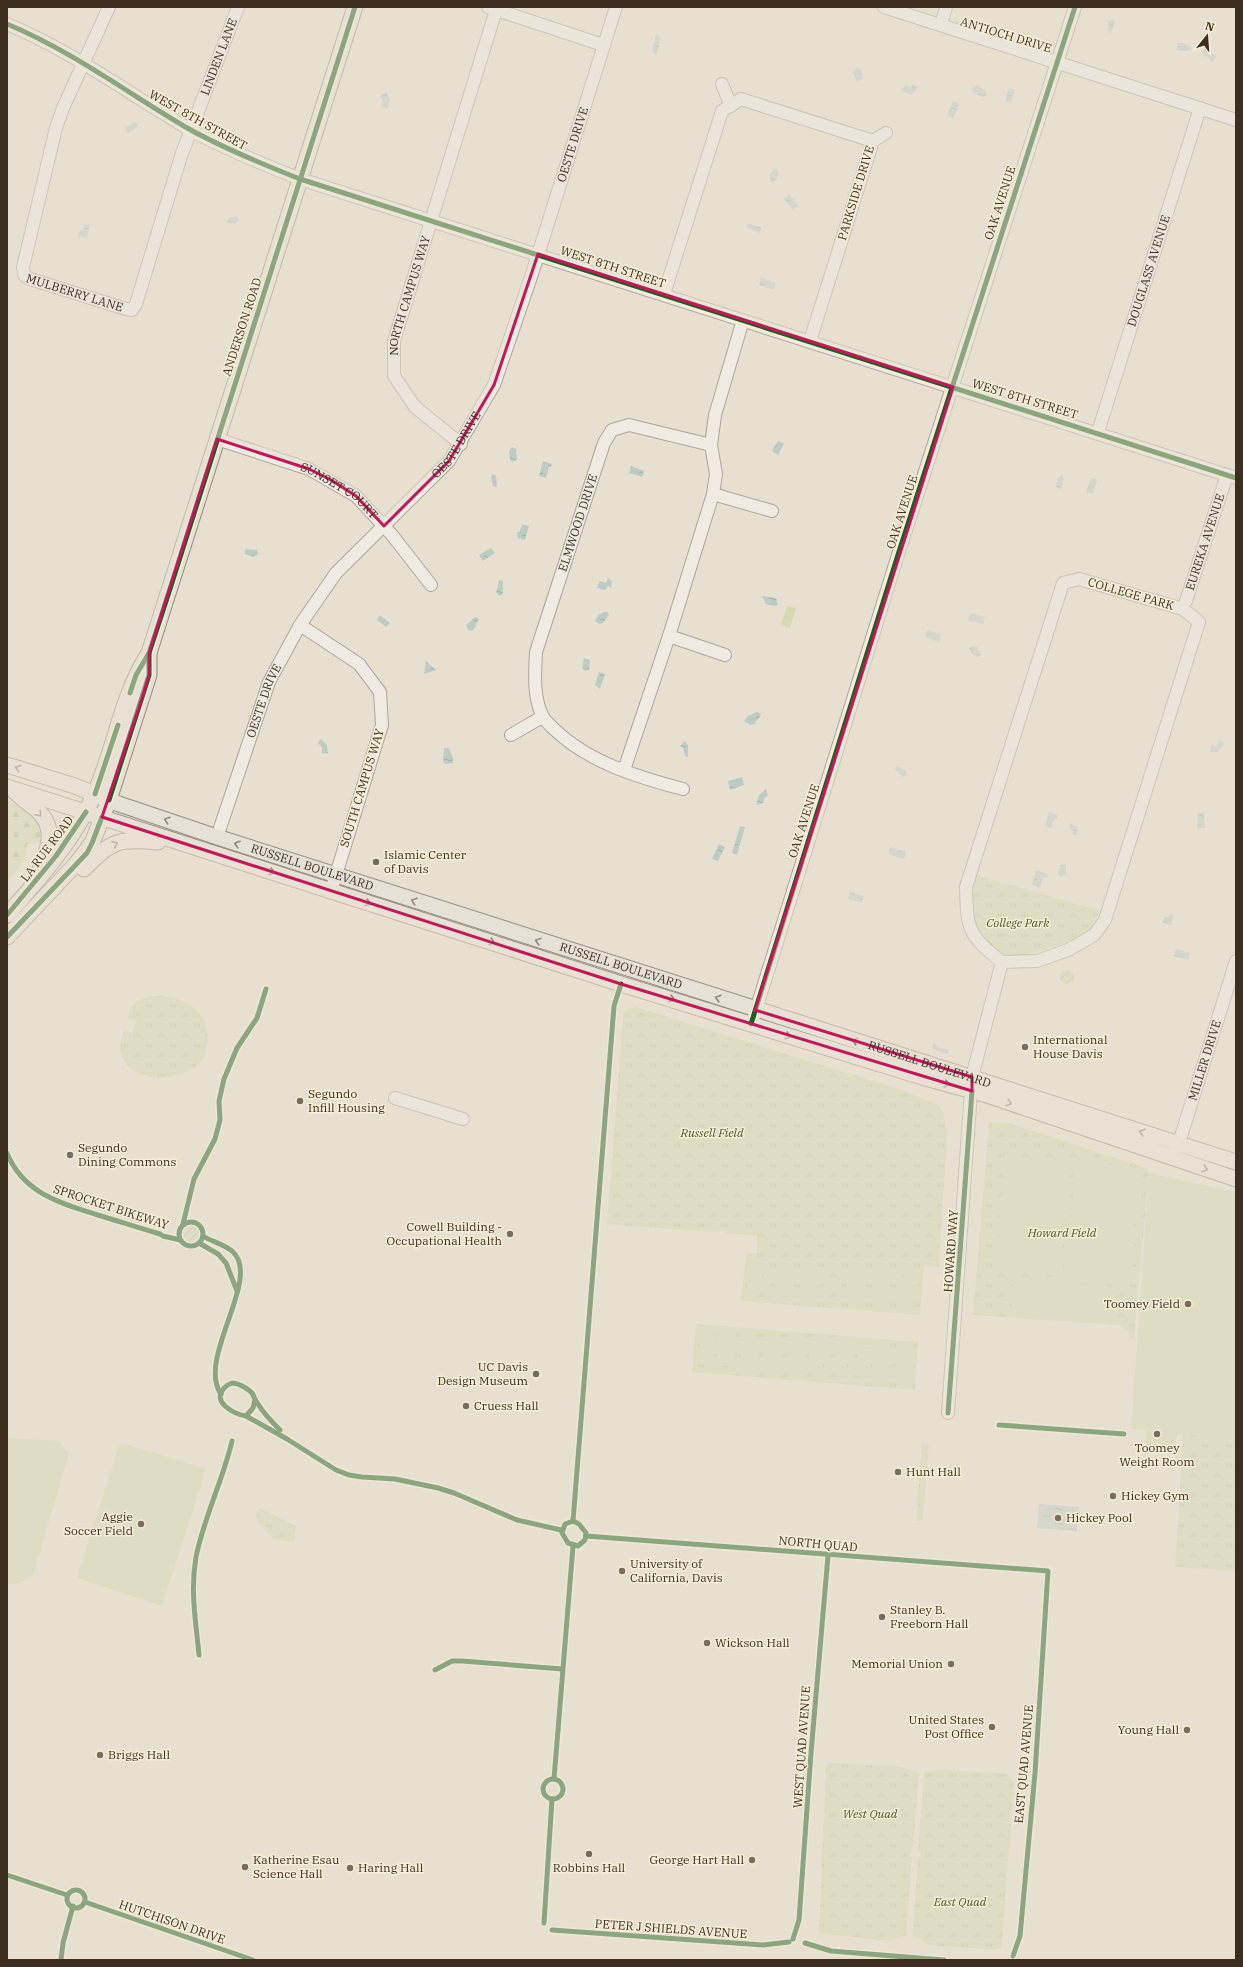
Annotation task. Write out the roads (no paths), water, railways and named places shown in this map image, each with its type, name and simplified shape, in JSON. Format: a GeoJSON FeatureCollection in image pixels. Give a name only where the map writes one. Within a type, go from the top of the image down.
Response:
{"type":"FeatureCollection","features":[{"type":"Feature","properties":{"kind":"main road","name":"ANDERSON ROAD"},"geometry":{"type":"LineString","coordinates":[[102,797],[130,693],[146,658],[355,7]]}},
{"type":"Feature","properties":{"kind":"main road"},"geometry":{"type":"LineString","coordinates":[[7,937],[86,852],[92,843],[102,817],[102,797],[138,708],[133,704],[132,700],[146,658]]}},
{"type":"Feature","properties":{"kind":"main road","name":"RUSSELL BOULEVARD"},"geometry":{"type":"LineString","coordinates":[[7,765],[216,837],[756,1010],[972,1084],[1174,1159],[1236,1179]]}},
{"type":"Feature","properties":{"kind":"main road","name":"RUSSELL BOULEVARD"},"geometry":{"type":"LineString","coordinates":[[9,787],[751,1024],[972,1084],[1236,1162]]}},
{"type":"Feature","properties":{"kind":"main road"},"geometry":{"type":"LineString","coordinates":[[9,787],[22,800],[37,810],[46,822],[50,836],[49,846],[34,885]]}},
{"type":"Feature","properties":{"kind":"main road","name":"LA RUE ROAD"},"geometry":{"type":"LineString","coordinates":[[7,915],[34,885],[72,835],[86,812],[102,797]]}},
{"type":"Feature","properties":{"kind":"main road"},"geometry":{"type":"LineString","coordinates":[[32,911],[45,908],[97,855],[112,845],[122,841],[133,840],[185,844]]}},
{"type":"Feature","properties":{"kind":"main road"},"geometry":{"type":"LineString","coordinates":[[622,984],[626,980],[634,979],[652,984],[658,979]]}},
{"type":"Feature","properties":{"kind":"street"},"geometry":{"type":"LineString","coordinates":[[82,63],[109,7]]}},
{"type":"Feature","properties":{"kind":"street","name":"LINDEN LANE"},"geometry":{"type":"LineString","coordinates":[[190,130],[238,7]]}},
{"type":"Feature","properties":{"kind":"street","name":"OESTE DRIVE"},"geometry":{"type":"LineString","coordinates":[[216,837],[269,682],[300,625],[336,573],[449,461],[494,385],[538,254],[616,7]]}},
{"type":"Feature","properties":{"kind":"street","name":"ANTIOCH DRIVE"},"geometry":{"type":"LineString","coordinates":[[884,7],[1236,120]]}},
{"type":"Feature","properties":{"kind":"street"},"geometry":{"type":"LineString","coordinates":[[941,25],[946,7]]}},
{"type":"Feature","properties":{"kind":"street","name":"OAK AVENUE"},"geometry":{"type":"LineString","coordinates":[[751,1024],[1074,7]]}},
{"type":"Feature","properties":{"kind":"street"},"geometry":{"type":"LineString","coordinates":[[492,8],[603,45]]}},
{"type":"Feature","properties":{"kind":"street","name":"NORTH CAMPUS WAY"},"geometry":{"type":"LineString","coordinates":[[460,444],[415,407],[394,376],[394,341],[492,8]]}},
{"type":"Feature","properties":{"kind":"street","name":"WEST 8TH STREET"},"geometry":{"type":"LineString","coordinates":[[7,24],[49,44],[82,63],[190,130],[252,160],[300,179],[431,219],[1232,476]]}},
{"type":"Feature","properties":{"kind":"street","name":"MULBERRY LANE"},"geometry":{"type":"LineString","coordinates":[[82,63],[56,128],[23,267],[24,274],[30,279],[126,310],[132,310],[136,304],[190,130]]}},
{"type":"Feature","properties":{"kind":"street"},"geometry":{"type":"LineString","coordinates":[[664,294],[722,111],[731,106],[722,84]]}},
{"type":"Feature","properties":{"kind":"street","name":"PARKSIDE DRIVE"},"geometry":{"type":"LineString","coordinates":[[731,106],[741,99],[873,141],[810,341]]}},
{"type":"Feature","properties":{"kind":"street","name":"DOUGLASS AVENUE"},"geometry":{"type":"LineString","coordinates":[[1098,432],[1200,108]]}},
{"type":"Feature","properties":{"kind":"street"},"geometry":{"type":"LineString","coordinates":[[873,141],[886,133]]}},
{"type":"Feature","properties":{"kind":"street"},"geometry":{"type":"LineString","coordinates":[[624,770],[669,636],[713,494],[716,474],[711,445],[715,415],[743,320]]}},
{"type":"Feature","properties":{"kind":"street","name":"ELMWOOD DRIVE"},"geometry":{"type":"LineString","coordinates":[[542,717],[538,704],[535,679],[536,652],[604,443],[612,430],[629,425],[711,445]]}},
{"type":"Feature","properties":{"kind":"street","name":"SUNSET COURT"},"geometry":{"type":"LineString","coordinates":[[217,439],[309,469],[332,480],[356,496],[384,526],[431,585]]}},
{"type":"Feature","properties":{"kind":"street","name":"EUREKA AVENUE"},"geometry":{"type":"LineString","coordinates":[[1186,601],[1232,476]]}},
{"type":"Feature","properties":{"kind":"street"},"geometry":{"type":"LineString","coordinates":[[713,494],[772,512]]}},
{"type":"Feature","properties":{"kind":"street","name":"COLLEGE PARK"},"geometry":{"type":"LineString","coordinates":[[1079,579],[1183,610],[1199,622],[1105,920],[1094,935],[1068,950],[1037,961],[1002,962],[986,950],[970,931],[967,918],[966,887],[1063,583],[1079,579]]}},
{"type":"Feature","properties":{"kind":"street","name":"SOUTH CAMPUS WAY"},"geometry":{"type":"LineString","coordinates":[[300,625],[359,664],[380,692],[382,724],[331,891]]}},
{"type":"Feature","properties":{"kind":"street"},"geometry":{"type":"LineString","coordinates":[[669,636],[724,655]]}},
{"type":"Feature","properties":{"kind":"street"},"geometry":{"type":"LineString","coordinates":[[511,735],[542,717],[568,743],[593,758],[624,770],[683,789]]}},
{"type":"Feature","properties":{"kind":"street"},"geometry":{"type":"LineString","coordinates":[[972,1084],[1002,962]]}},
{"type":"Feature","properties":{"kind":"street","name":"MILLER DRIVE"},"geometry":{"type":"LineString","coordinates":[[1174,1159],[1236,962]]}},
{"type":"Feature","properties":{"kind":"street","name":"HOWARD WAY"},"geometry":{"type":"LineString","coordinates":[[948,1413],[972,1084]]}},
{"type":"Feature","properties":{"kind":"street"},"geometry":{"type":"LineString","coordinates":[[394,1098],[463,1119]]}},
{"type":"Feature","properties":{"kind":"water"},"geometry":{"type":"Polygon","coordinates":[[[1112,20],[1115,21],[1111,34],[1107,30],[1109,25],[1108,22],[1112,20]]]}},
{"type":"Feature","properties":{"kind":"water"},"geometry":{"type":"Polygon","coordinates":[[[656,34],[661,38],[656,55],[652,53],[656,34]]]}},
{"type":"Feature","properties":{"kind":"water"},"geometry":{"type":"Polygon","coordinates":[[[1177,43],[1183,43],[1191,47],[1191,49],[1187,51],[1177,50],[1177,43]]]}},
{"type":"Feature","properties":{"kind":"water"},"geometry":{"type":"Polygon","coordinates":[[[1205,49],[1217,56],[1212,62],[1208,57],[1204,56],[1202,52],[1205,49]]]}},
{"type":"Feature","properties":{"kind":"water"},"geometry":{"type":"Polygon","coordinates":[[[857,68],[861,69],[863,78],[857,82],[853,72],[857,68]]]}},
{"type":"Feature","properties":{"kind":"water"},"geometry":{"type":"Polygon","coordinates":[[[913,84],[918,87],[912,95],[901,91],[906,85],[910,88],[913,84]]]}},
{"type":"Feature","properties":{"kind":"water"},"geometry":{"type":"Polygon","coordinates":[[[977,85],[986,91],[986,96],[983,97],[973,93],[972,88],[977,85]]]}},
{"type":"Feature","properties":{"kind":"water"},"geometry":{"type":"Polygon","coordinates":[[[1009,88],[1015,90],[1011,104],[1005,102],[1009,88]]]}},
{"type":"Feature","properties":{"kind":"water"},"geometry":{"type":"Polygon","coordinates":[[[386,92],[390,99],[388,109],[382,107],[383,101],[380,96],[386,92]]]}},
{"type":"Feature","properties":{"kind":"water"},"geometry":{"type":"Polygon","coordinates":[[[953,101],[959,104],[953,119],[947,116],[953,101]]]}},
{"type":"Feature","properties":{"kind":"water"},"geometry":{"type":"Polygon","coordinates":[[[134,122],[138,124],[137,127],[128,133],[126,131],[127,127],[134,122]]]}},
{"type":"Feature","properties":{"kind":"water"},"geometry":{"type":"Polygon","coordinates":[[[774,169],[778,170],[778,176],[773,183],[770,181],[770,174],[774,169]]]}},
{"type":"Feature","properties":{"kind":"water"},"geometry":{"type":"Polygon","coordinates":[[[789,195],[798,205],[793,210],[784,199],[789,195]]]}},
{"type":"Feature","properties":{"kind":"water"},"geometry":{"type":"Polygon","coordinates":[[[237,216],[239,219],[235,224],[227,223],[229,218],[237,216]]]}},
{"type":"Feature","properties":{"kind":"water"},"geometry":{"type":"Polygon","coordinates":[[[84,224],[90,225],[87,238],[78,236],[80,230],[83,231],[84,224]]]}},
{"type":"Feature","properties":{"kind":"water"},"geometry":{"type":"Polygon","coordinates":[[[749,224],[761,227],[759,233],[747,228],[746,226],[749,224]]]}},
{"type":"Feature","properties":{"kind":"water"},"geometry":{"type":"Polygon","coordinates":[[[761,278],[776,283],[774,290],[759,285],[761,278]]]}},
{"type":"Feature","properties":{"kind":"water"},"geometry":{"type":"Polygon","coordinates":[[[778,441],[784,444],[778,455],[772,451],[778,441]]]}},
{"type":"Feature","properties":{"kind":"water"},"geometry":{"type":"Polygon","coordinates":[[[512,447],[516,449],[517,459],[513,462],[510,460],[509,451],[512,447]]]}},
{"type":"Feature","properties":{"kind":"water"},"geometry":{"type":"Polygon","coordinates":[[[543,461],[552,464],[551,467],[549,467],[546,478],[539,476],[543,461]]]}},
{"type":"Feature","properties":{"kind":"water"},"geometry":{"type":"Polygon","coordinates":[[[631,466],[644,471],[642,477],[629,473],[631,466]]]}},
{"type":"Feature","properties":{"kind":"water"},"geometry":{"type":"Polygon","coordinates":[[[493,474],[496,476],[496,487],[493,486],[491,477],[493,474]]]}},
{"type":"Feature","properties":{"kind":"water"},"geometry":{"type":"Polygon","coordinates":[[[1062,475],[1064,479],[1061,489],[1056,487],[1057,479],[1062,475]]]}},
{"type":"Feature","properties":{"kind":"water"},"geometry":{"type":"Polygon","coordinates":[[[1091,478],[1097,480],[1093,494],[1086,492],[1091,478]]]}},
{"type":"Feature","properties":{"kind":"water"},"geometry":{"type":"Polygon","coordinates":[[[521,524],[529,526],[525,540],[518,538],[517,532],[519,532],[522,526],[521,524]]]}},
{"type":"Feature","properties":{"kind":"water"},"geometry":{"type":"Polygon","coordinates":[[[491,548],[495,553],[483,561],[479,555],[491,548]]]}},
{"type":"Feature","properties":{"kind":"water"},"geometry":{"type":"Polygon","coordinates":[[[245,549],[257,550],[258,554],[254,557],[245,554],[245,549]]]}},
{"type":"Feature","properties":{"kind":"water"},"geometry":{"type":"Polygon","coordinates":[[[608,578],[612,581],[611,588],[608,586],[605,590],[597,588],[600,581],[606,583],[608,578]]]}},
{"type":"Feature","properties":{"kind":"water"},"geometry":{"type":"Polygon","coordinates":[[[499,580],[503,581],[503,593],[501,596],[496,593],[499,580]]]}},
{"type":"Feature","properties":{"kind":"water"},"geometry":{"type":"Polygon","coordinates":[[[762,596],[776,598],[778,605],[774,606],[766,604],[762,596]]]}},
{"type":"Feature","properties":{"kind":"water"},"geometry":{"type":"Polygon","coordinates":[[[607,612],[609,615],[603,623],[599,624],[595,621],[598,615],[607,612]]]}},
{"type":"Feature","properties":{"kind":"water"},"geometry":{"type":"Polygon","coordinates":[[[970,613],[985,617],[983,624],[968,620],[970,613]]]}},
{"type":"Feature","properties":{"kind":"water"},"geometry":{"type":"Polygon","coordinates":[[[380,615],[390,623],[386,627],[377,620],[380,615]]]}},
{"type":"Feature","properties":{"kind":"water"},"geometry":{"type":"Polygon","coordinates":[[[475,617],[479,619],[473,631],[468,630],[466,625],[475,617]]]}},
{"type":"Feature","properties":{"kind":"water"},"geometry":{"type":"Polygon","coordinates":[[[927,630],[941,634],[939,642],[925,637],[927,630]]]}},
{"type":"Feature","properties":{"kind":"water"},"geometry":{"type":"Polygon","coordinates":[[[972,646],[977,647],[981,655],[979,657],[971,653],[969,648],[972,646]]]}},
{"type":"Feature","properties":{"kind":"water"},"geometry":{"type":"Polygon","coordinates":[[[584,658],[590,660],[589,670],[586,671],[582,669],[584,658]]]}},
{"type":"Feature","properties":{"kind":"water"},"geometry":{"type":"Polygon","coordinates":[[[426,661],[436,670],[424,674],[426,661]]]}},
{"type":"Feature","properties":{"kind":"water"},"geometry":{"type":"Polygon","coordinates":[[[599,672],[605,674],[600,689],[595,685],[599,672]]]}},
{"type":"Feature","properties":{"kind":"water"},"geometry":{"type":"Polygon","coordinates":[[[757,712],[761,714],[755,724],[750,725],[744,721],[748,716],[757,712]]]}},
{"type":"Feature","properties":{"kind":"water"},"geometry":{"type":"Polygon","coordinates":[[[321,739],[327,745],[328,753],[322,754],[322,747],[318,743],[321,739]]]}},
{"type":"Feature","properties":{"kind":"water"},"geometry":{"type":"Polygon","coordinates":[[[685,741],[688,745],[688,757],[685,756],[683,748],[680,746],[685,741]]]}},
{"type":"Feature","properties":{"kind":"water"},"geometry":{"type":"Polygon","coordinates":[[[1220,741],[1224,744],[1218,752],[1210,752],[1211,745],[1216,746],[1220,741]]]}},
{"type":"Feature","properties":{"kind":"water"},"geometry":{"type":"Polygon","coordinates":[[[444,748],[449,748],[453,758],[453,763],[445,764],[443,761],[444,748]]]}},
{"type":"Feature","properties":{"kind":"water"},"geometry":{"type":"Polygon","coordinates":[[[897,766],[906,771],[907,775],[903,777],[895,769],[897,766]]]}},
{"type":"Feature","properties":{"kind":"water"},"geometry":{"type":"Polygon","coordinates":[[[742,777],[744,785],[730,790],[728,781],[742,777]]]}},
{"type":"Feature","properties":{"kind":"water"},"geometry":{"type":"Polygon","coordinates":[[[766,789],[768,796],[765,797],[763,803],[756,805],[759,795],[766,789]]]}},
{"type":"Feature","properties":{"kind":"water"},"geometry":{"type":"Polygon","coordinates":[[[1049,812],[1058,815],[1057,819],[1055,818],[1051,828],[1045,826],[1049,812]]]}},
{"type":"Feature","properties":{"kind":"water"},"geometry":{"type":"Polygon","coordinates":[[[1198,813],[1204,813],[1205,828],[1197,828],[1198,813]]]}},
{"type":"Feature","properties":{"kind":"water"},"geometry":{"type":"Polygon","coordinates":[[[1071,823],[1079,829],[1076,835],[1072,834],[1073,831],[1069,827],[1071,823]]]}},
{"type":"Feature","properties":{"kind":"water"},"geometry":{"type":"Polygon","coordinates":[[[740,826],[745,827],[737,855],[732,853],[740,826]]]}},
{"type":"Feature","properties":{"kind":"water"},"geometry":{"type":"Polygon","coordinates":[[[719,844],[725,847],[718,861],[712,859],[719,844]]]}},
{"type":"Feature","properties":{"kind":"water"},"geometry":{"type":"Polygon","coordinates":[[[890,847],[906,852],[904,859],[888,854],[890,847]]]}},
{"type":"Feature","properties":{"kind":"water"},"geometry":{"type":"Polygon","coordinates":[[[1061,864],[1066,864],[1066,874],[1060,877],[1058,874],[1061,864]]]}},
{"type":"Feature","properties":{"kind":"water"},"geometry":{"type":"Polygon","coordinates":[[[1036,870],[1048,874],[1047,878],[1043,877],[1040,888],[1032,885],[1036,870]]]}},
{"type":"Feature","properties":{"kind":"water"},"geometry":{"type":"Polygon","coordinates":[[[850,892],[864,896],[862,903],[848,899],[850,892]]]}},
{"type":"Feature","properties":{"kind":"water"},"geometry":{"type":"Polygon","coordinates":[[[1169,914],[1174,915],[1171,925],[1162,923],[1164,917],[1168,917],[1169,914]]]}},
{"type":"Feature","properties":{"kind":"water"},"geometry":{"type":"Polygon","coordinates":[[[1176,949],[1190,953],[1188,960],[1174,956],[1176,949]]]}},
{"type":"Feature","properties":{"kind":"water"},"geometry":{"type":"Polygon","coordinates":[[[934,1043],[938,1047],[949,1050],[948,1054],[932,1049],[934,1043]]]}},
{"type":"Feature","properties":{"kind":"water","name":"Hickey Pool"},"geometry":{"type":"Polygon","coordinates":[[[1039,1504],[1079,1507],[1077,1531],[1037,1528],[1039,1504]]]}},
{"type":"Feature","properties":{"kind":"place","name":"Islamic Center of Davis"},"geometry":{"type":"Point","coordinates":[376,862]}},
{"type":"Feature","properties":{"kind":"place","name":"International House Davis"},"geometry":{"type":"Point","coordinates":[1025,1047]}},
{"type":"Feature","properties":{"kind":"place","name":"Segundo Infill Housing"},"geometry":{"type":"Point","coordinates":[300,1101]}},
{"type":"Feature","properties":{"kind":"place","name":"Segundo Dining Commons"},"geometry":{"type":"Point","coordinates":[70,1155]}},
{"type":"Feature","properties":{"kind":"place","name":"Cowell Building - Occupational Health"},"geometry":{"type":"Point","coordinates":[510,1234]}},
{"type":"Feature","properties":{"kind":"place","name":"Toomey Field"},"geometry":{"type":"Point","coordinates":[1188,1304]}},
{"type":"Feature","properties":{"kind":"place","name":"UC Davis Design Museum"},"geometry":{"type":"Point","coordinates":[536,1374]}},
{"type":"Feature","properties":{"kind":"place","name":"Cruess Hall"},"geometry":{"type":"Point","coordinates":[466,1406]}},
{"type":"Feature","properties":{"kind":"place","name":"Toomey Weight Room"},"geometry":{"type":"Point","coordinates":[1157,1434]}},
{"type":"Feature","properties":{"kind":"place","name":"Hunt Hall"},"geometry":{"type":"Point","coordinates":[898,1472]}},
{"type":"Feature","properties":{"kind":"place","name":"Hickey Gym"},"geometry":{"type":"Point","coordinates":[1113,1496]}},
{"type":"Feature","properties":{"kind":"place","name":"Hickey Pool"},"geometry":{"type":"Point","coordinates":[1058,1518]}},
{"type":"Feature","properties":{"kind":"place","name":"Aggie Soccer Field"},"geometry":{"type":"Point","coordinates":[141,1524]}},
{"type":"Feature","properties":{"kind":"place","name":"University of California, Davis"},"geometry":{"type":"Point","coordinates":[622,1571]}},
{"type":"Feature","properties":{"kind":"place","name":"Stanley B. Freeborn Hall"},"geometry":{"type":"Point","coordinates":[882,1617]}},
{"type":"Feature","properties":{"kind":"place","name":"Wickson Hall"},"geometry":{"type":"Point","coordinates":[707,1643]}},
{"type":"Feature","properties":{"kind":"place","name":"Memorial Union"},"geometry":{"type":"Point","coordinates":[951,1664]}},
{"type":"Feature","properties":{"kind":"place","name":"United States Post Office"},"geometry":{"type":"Point","coordinates":[992,1727]}},
{"type":"Feature","properties":{"kind":"place","name":"Young Hall"},"geometry":{"type":"Point","coordinates":[1187,1730]}},
{"type":"Feature","properties":{"kind":"place","name":"Briggs Hall"},"geometry":{"type":"Point","coordinates":[100,1755]}},
{"type":"Feature","properties":{"kind":"place","name":"Robbins Hall"},"geometry":{"type":"Point","coordinates":[589,1854]}},
{"type":"Feature","properties":{"kind":"place","name":"George Hart Hall"},"geometry":{"type":"Point","coordinates":[752,1860]}},
{"type":"Feature","properties":{"kind":"place","name":"Katherine Esau Science Hall"},"geometry":{"type":"Point","coordinates":[245,1867]}},
{"type":"Feature","properties":{"kind":"place","name":"Haring Hall"},"geometry":{"type":"Point","coordinates":[350,1868]}},
{"type":"Feature","properties":{"kind":"park label","name":"College Park"},"geometry":{"type":"Point","coordinates":[1018,923]}},
{"type":"Feature","properties":{"kind":"park label","name":"Russell Field"},"geometry":{"type":"Point","coordinates":[712,1133]}},
{"type":"Feature","properties":{"kind":"park label","name":"Howard Field"},"geometry":{"type":"Point","coordinates":[1062,1233]}},
{"type":"Feature","properties":{"kind":"park label","name":"West Quad"},"geometry":{"type":"Point","coordinates":[870,1814]}},
{"type":"Feature","properties":{"kind":"park label","name":"East Quad"},"geometry":{"type":"Point","coordinates":[960,1902]}}]}
